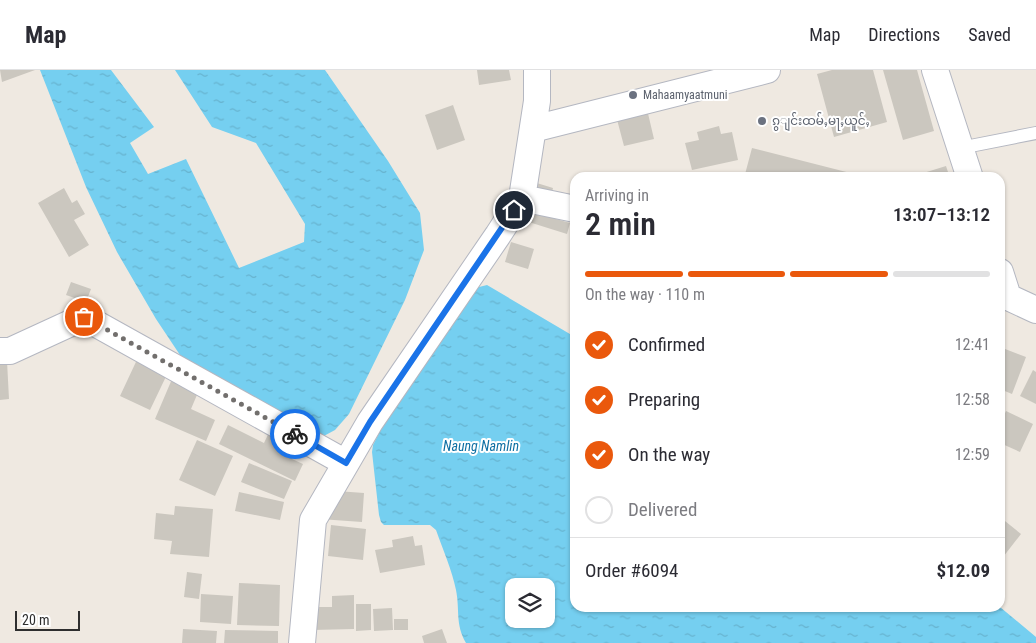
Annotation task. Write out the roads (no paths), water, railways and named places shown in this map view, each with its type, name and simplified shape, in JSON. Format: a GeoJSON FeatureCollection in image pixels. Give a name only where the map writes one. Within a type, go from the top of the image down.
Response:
{"type":"FeatureCollection","features":[{"type":"Feature","properties":{"kind":"street"},"geometry":{"type":"LineString","coordinates":[[302,643],[313,520],[370,422],[522,198],[537,101],[537,70]]}},
{"type":"Feature","properties":{"kind":"street"},"geometry":{"type":"LineString","coordinates":[[533,129],[767,70]]}},
{"type":"Feature","properties":{"kind":"street"},"geometry":{"type":"LineString","coordinates":[[935,70],[968,172]]}},
{"type":"Feature","properties":{"kind":"street"},"geometry":{"type":"LineString","coordinates":[[522,198],[570,208]]}},
{"type":"Feature","properties":{"kind":"street"},"geometry":{"type":"LineString","coordinates":[[1005,296],[1036,310]]}},
{"type":"Feature","properties":{"kind":"street"},"geometry":{"type":"LineString","coordinates":[[0,351],[10,351],[84,317],[346,463]]}},
{"type":"Feature","properties":{"kind":"lane"},"geometry":{"type":"LineString","coordinates":[[960,148],[1036,134]]}},
{"type":"Feature","properties":{"kind":"water"},"geometry":{"type":"Polygon","coordinates":[[[40,70],[111,70],[154,127],[130,143],[148,174],[186,159],[239,268],[304,242],[305,224],[256,143],[212,127],[175,70],[325,70],[388,161],[420,213],[424,250],[405,300],[349,414],[335,430],[322,437],[205,377],[180,355],[156,319],[117,252],[86,187],[40,70]]]}},
{"type":"Feature","properties":{"kind":"water","name":"Naung Namlin"},"geometry":{"type":"Polygon","coordinates":[[[487,285],[570,334],[570,612],[1005,611],[1036,637],[1036,643],[466,643],[460,630],[454,582],[436,530],[430,525],[384,525],[381,522],[372,452],[373,445],[380,431],[471,289],[487,285]]]}},
{"type":"Feature","properties":{"kind":"place","name":"Mahaamyaatmuni"},"geometry":{"type":"Point","coordinates":[633,95]}},
{"type":"Feature","properties":{"kind":"place","name":"ၵွျင်းထမ်ႇမႃႇယူင်ႇ"},"geometry":{"type":"Point","coordinates":[762,121]}}]}
